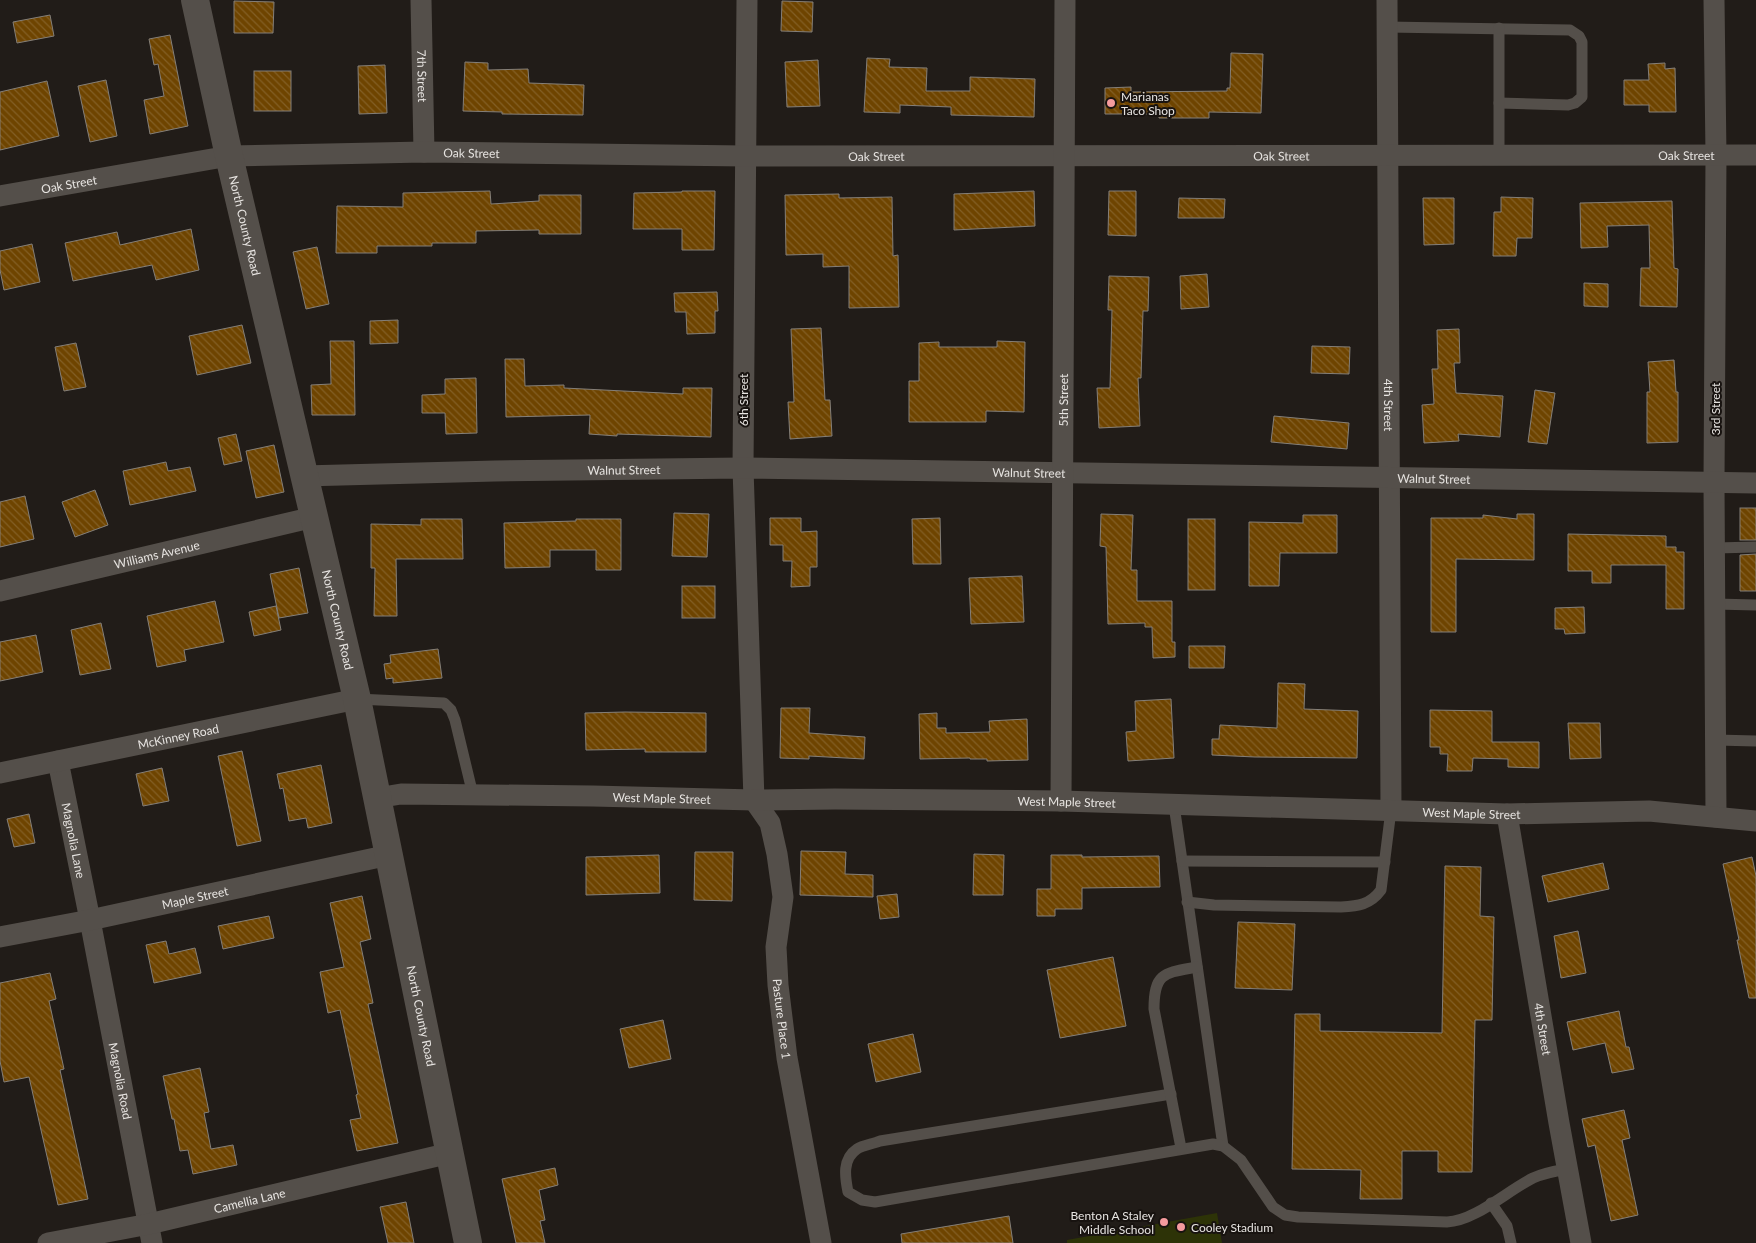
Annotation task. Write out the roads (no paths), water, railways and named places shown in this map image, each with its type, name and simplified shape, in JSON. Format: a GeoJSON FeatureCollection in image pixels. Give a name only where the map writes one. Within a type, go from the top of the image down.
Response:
{"type":"FeatureCollection","features":[{"type":"Feature","properties":{"kind":"street","name":"North County Road"},"geometry":{"type":"LineString","coordinates":[[195,0],[303,476],[357,699],[468,1243]]}},
{"type":"Feature","properties":{"kind":"street","name":"7th Street"},"geometry":{"type":"LineString","coordinates":[[421,0],[424,152]]}},
{"type":"Feature","properties":{"kind":"street","name":"6th Street"},"geometry":{"type":"LineString","coordinates":[[747,0],[743,468],[754,800]]}},
{"type":"Feature","properties":{"kind":"street","name":"5th Street"},"geometry":{"type":"LineString","coordinates":[[1061,801],[1065,0]]}},
{"type":"Feature","properties":{"kind":"street","name":"4th Street"},"geometry":{"type":"LineString","coordinates":[[1387,0],[1391,810]]}},
{"type":"Feature","properties":{"kind":"street","name":"3rd Street"},"geometry":{"type":"LineString","coordinates":[[1714,0],[1716,155],[1714,483],[1716,817]]}},
{"type":"Feature","properties":{"kind":"street","name":"Oak Street"},"geometry":{"type":"LineString","coordinates":[[0,196],[229,156],[424,152],[746,156],[1756,154]]}},
{"type":"Feature","properties":{"kind":"street","name":"Walnut Street"},"geometry":{"type":"LineString","coordinates":[[303,476],[495,471],[743,468],[1756,483]]}},
{"type":"Feature","properties":{"kind":"street","name":"Williams Avenue"},"geometry":{"type":"LineString","coordinates":[[0,591],[314,517]]}},
{"type":"Feature","properties":{"kind":"street","name":"McKinney Road"},"geometry":{"type":"LineString","coordinates":[[0,772],[58,762],[357,699]]}},
{"type":"Feature","properties":{"kind":"street","name":"Magnolia Lane"},"geometry":{"type":"LineString","coordinates":[[58,762],[90,920]]}},
{"type":"Feature","properties":{"kind":"street","name":"West Maple Street"},"geometry":{"type":"LineString","coordinates":[[377,798],[400,794],[754,800],[1061,801],[1507,814],[1649,811],[1756,821]]}},
{"type":"Feature","properties":{"kind":"street","name":"Pasture Place 1"},"geometry":{"type":"LineString","coordinates":[[754,800],[770,823],[777,854],[783,897],[776,947],[786,1058],[820,1243]]}},
{"type":"Feature","properties":{"kind":"street","name":"4th Street"},"geometry":{"type":"LineString","coordinates":[[1507,814],[1581,1243]]}},
{"type":"Feature","properties":{"kind":"street","name":"Maple Street"},"geometry":{"type":"LineString","coordinates":[[0,937],[90,920],[388,855]]}},
{"type":"Feature","properties":{"kind":"street","name":"Magnolia Road"},"geometry":{"type":"LineString","coordinates":[[90,920],[151,1233]]}},
{"type":"Feature","properties":{"kind":"street","name":"Camellia Lane"},"geometry":{"type":"LineString","coordinates":[[48,1243],[151,1233],[450,1153]]}},
{"type":"Feature","properties":{"kind":"lane"},"geometry":{"type":"LineString","coordinates":[[1387,27],[1570,30],[1580,36],[1582,42],[1582,96],[1575,103],[1568,105],[1499,103]]}},
{"type":"Feature","properties":{"kind":"lane"},"geometry":{"type":"LineString","coordinates":[[1499,28],[1499,154]]}},
{"type":"Feature","properties":{"kind":"lane"},"geometry":{"type":"LineString","coordinates":[[1715,548],[1756,547]]}},
{"type":"Feature","properties":{"kind":"lane"},"geometry":{"type":"LineString","coordinates":[[1715,604],[1756,605]]}},
{"type":"Feature","properties":{"kind":"lane"},"geometry":{"type":"LineString","coordinates":[[357,699],[444,703],[451,710],[455,720],[473,795]]}},
{"type":"Feature","properties":{"kind":"lane"},"geometry":{"type":"LineString","coordinates":[[1716,740],[1756,740]]}},
{"type":"Feature","properties":{"kind":"lane"},"geometry":{"type":"LineString","coordinates":[[1174,805],[1223,1146]]}},
{"type":"Feature","properties":{"kind":"lane"},"geometry":{"type":"LineString","coordinates":[[1187,902],[1224,905],[1359,906],[1367,903],[1381,890],[1391,810]]}},
{"type":"Feature","properties":{"kind":"lane"},"geometry":{"type":"LineString","coordinates":[[1182,861],[1385,862]]}},
{"type":"Feature","properties":{"kind":"lane"},"geometry":{"type":"LineString","coordinates":[[1181,1148],[1154,1009],[1154,992],[1158,980],[1168,973],[1197,968]]}},
{"type":"Feature","properties":{"kind":"lane"},"geometry":{"type":"LineString","coordinates":[[1171,1094],[880,1141],[858,1148],[848,1160],[845,1175],[848,1192],[862,1200],[875,1202],[1208,1144],[1223,1146],[1241,1160],[1272,1207],[1280,1213],[1289,1216],[1456,1221],[1470,1216],[1542,1174],[1567,1169]]}},
{"type":"Feature","properties":{"kind":"lane"},"geometry":{"type":"LineString","coordinates":[[1491,1203],[1507,1226],[1511,1243]]}},
{"type":"Feature","properties":{"kind":"place","name":"Marianas Taco Shop"},"geometry":{"type":"Point","coordinates":[1111,103]}},
{"type":"Feature","properties":{"kind":"place","name":"Benton A Staley Middle School"},"geometry":{"type":"Point","coordinates":[1164,1222]}},
{"type":"Feature","properties":{"kind":"place","name":"Cooley Stadium"},"geometry":{"type":"Point","coordinates":[1181,1227]}}]}
